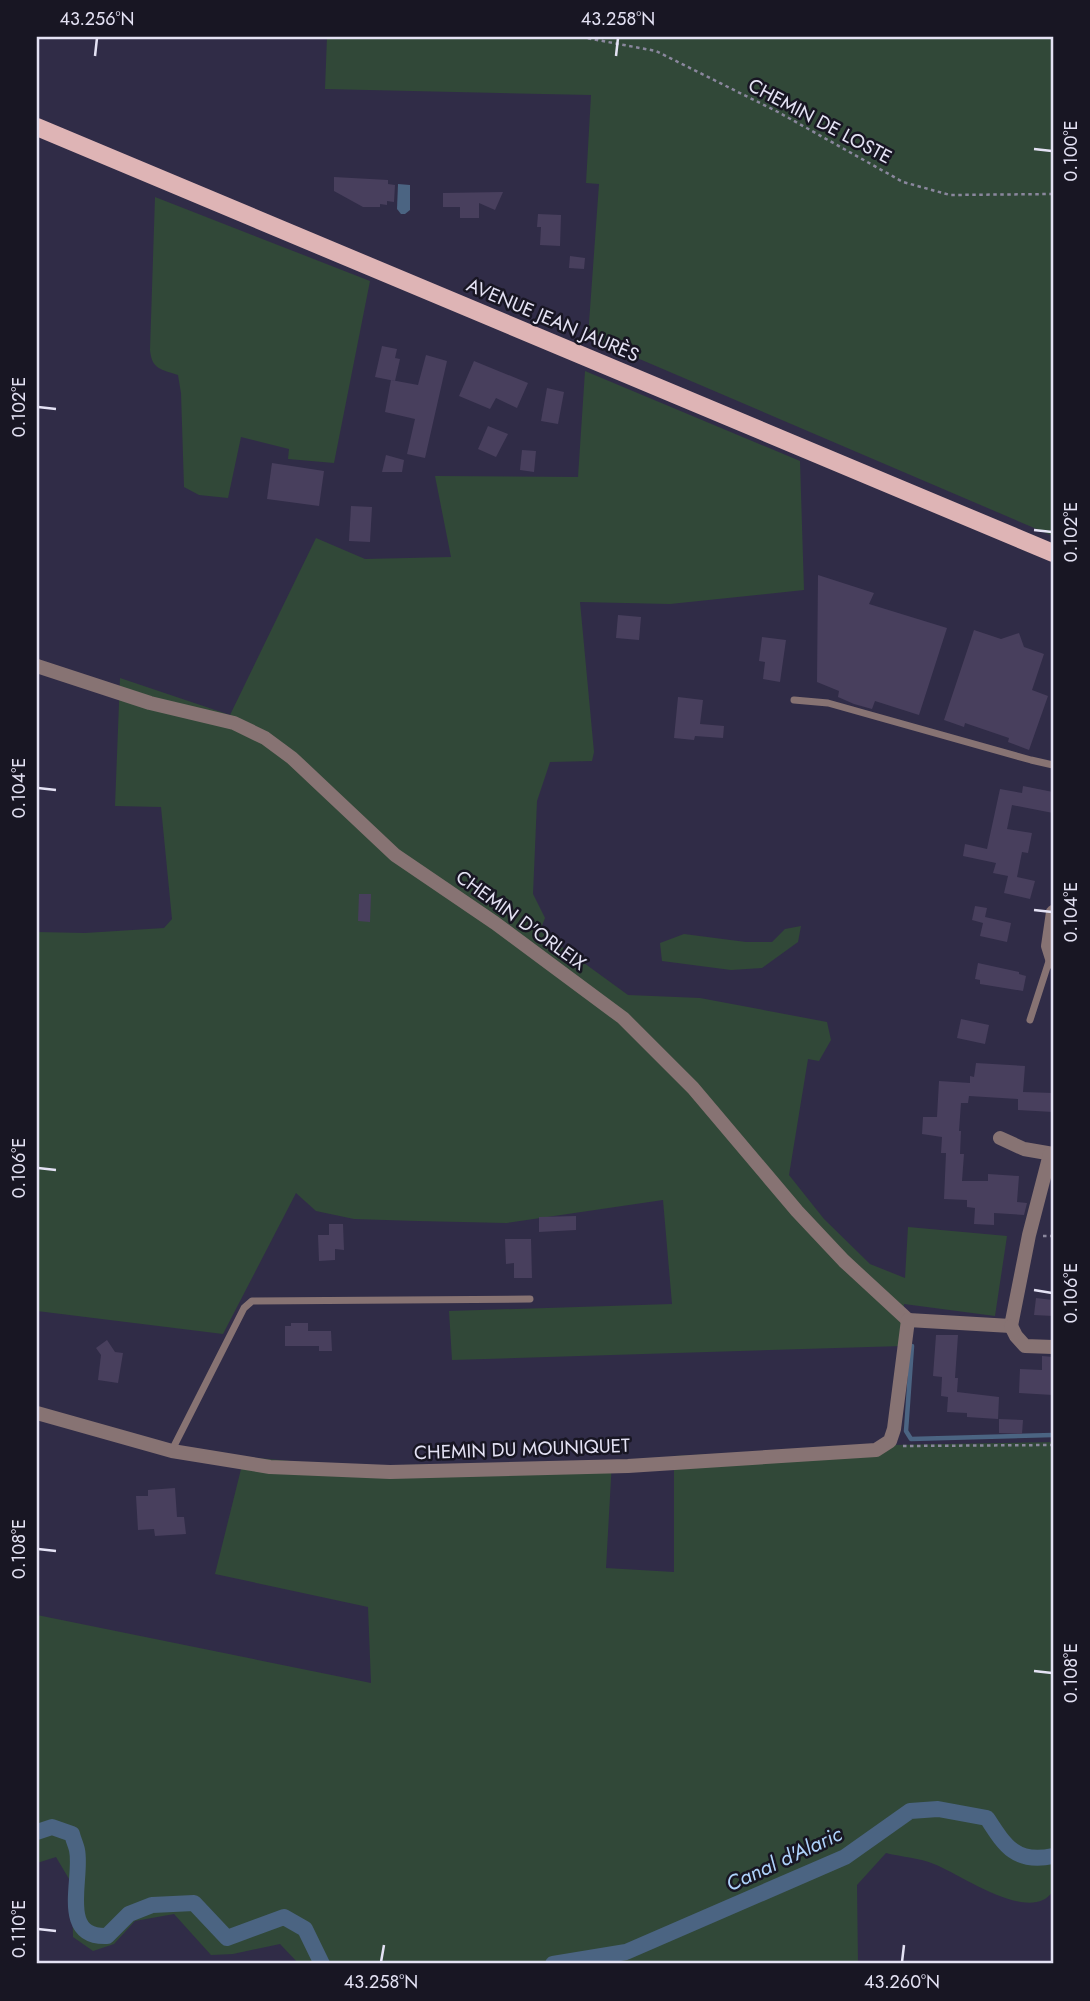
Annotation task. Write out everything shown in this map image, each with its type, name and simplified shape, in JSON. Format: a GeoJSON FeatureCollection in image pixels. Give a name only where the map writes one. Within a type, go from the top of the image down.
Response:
{"type":"FeatureCollection","features":[{"type":"Feature","properties":{"kind":"main road","name":"AVENUE JEAN JAURÈS"},"geometry":{"type":"LineString","coordinates":[[37,127],[1053,552]]}},
{"type":"Feature","properties":{"kind":"street","name":"CHEMIN D'ORLEIX"},"geometry":{"type":"LineString","coordinates":[[37,666],[150,703],[234,723],[265,738],[292,758],[395,855],[495,923],[623,1018],[693,1088],[797,1212],[908,1320]]}},
{"type":"Feature","properties":{"kind":"street"},"geometry":{"type":"LineString","coordinates":[[1052,960],[1048,933],[1053,912]]}},
{"type":"Feature","properties":{"kind":"street"},"geometry":{"type":"LineString","coordinates":[[1000,1138],[1024,1149],[1052,1154],[1030,1235],[1011,1326],[1025,1346],[1053,1347]]}},
{"type":"Feature","properties":{"kind":"street"},"geometry":{"type":"LineString","coordinates":[[890,1441],[894,1429],[908,1320],[1011,1326]]}},
{"type":"Feature","properties":{"kind":"street","name":"CHEMIN DU MOUNIQUET"},"geometry":{"type":"LineString","coordinates":[[37,1412],[172,1451],[271,1467],[390,1472],[628,1466],[876,1450],[890,1441]]}},
{"type":"Feature","properties":{"kind":"lane"},"geometry":{"type":"LineString","coordinates":[[794,699],[828,703],[1053,765]]}},
{"type":"Feature","properties":{"kind":"lane"},"geometry":{"type":"LineString","coordinates":[[1030,1020],[1052,960]]}},
{"type":"Feature","properties":{"kind":"lane"},"geometry":{"type":"LineString","coordinates":[[172,1451],[244,1308],[252,1301],[530,1299]]}},
{"type":"Feature","properties":{"kind":"path","name":"CHEMIN DE LOSTE"},"geometry":{"type":"LineString","coordinates":[[581,37],[656,51],[778,112],[903,182],[950,195],[1053,194]]}},
{"type":"Feature","properties":{"kind":"path"},"geometry":{"type":"LineString","coordinates":[[890,1441],[906,1447],[1053,1445]]}},
{"type":"Feature","properties":{"kind":"green space"},"geometry":{"type":"Polygon","coordinates":[[[327,37],[1053,37],[1053,536],[588,337],[599,184],[586,183],[591,95],[325,89],[327,37]]]}},
{"type":"Feature","properties":{"kind":"green space"},"geometry":{"type":"Polygon","coordinates":[[[155,197],[370,281],[334,463],[288,459],[289,449],[241,437],[228,498],[199,495],[184,487],[178,375],[155,365],[150,350],[155,197]]]}},
{"type":"Feature","properties":{"kind":"green space"},"geometry":{"type":"Polygon","coordinates":[[[585,371],[800,461],[804,590],[670,604],[580,602],[594,752],[592,761],[550,762],[537,801],[533,894],[545,918],[540,931],[628,995],[700,998],[827,1022],[831,1040],[819,1061],[808,1059],[789,1175],[824,1219],[870,1264],[905,1278],[908,1227],[1007,1236],[995,1316],[904,1304],[902,1346],[452,1360],[449,1311],[672,1304],[663,1200],[507,1223],[354,1219],[316,1211],[296,1193],[223,1334],[37,1311],[37,932],[85,933],[164,928],[172,919],[161,807],[115,806],[120,678],[230,715],[316,538],[365,559],[451,557],[435,476],[578,477],[585,371]]]}},
{"type":"Feature","properties":{"kind":"green space"},"geometry":{"type":"Polygon","coordinates":[[[801,926],[798,942],[762,968],[731,970],[662,961],[660,943],[684,934],[746,942],[772,942],[785,929],[801,926]]]}},
{"type":"Feature","properties":{"kind":"green space"},"geometry":{"type":"Polygon","coordinates":[[[1053,1442],[1053,1891],[1043,1900],[1029,1903],[1013,1900],[929,1862],[886,1853],[857,1885],[858,1964],[299,1964],[280,1944],[233,1954],[211,1955],[174,1914],[135,1921],[114,1944],[93,1951],[73,1937],[72,1884],[56,1857],[37,1863],[37,1615],[371,1683],[368,1607],[215,1574],[244,1457],[348,1466],[612,1461],[606,1568],[674,1572],[674,1456],[888,1445],[1053,1442]]]}},
{"type":"Feature","properties":{"kind":"water"},"geometry":{"type":"Polygon","coordinates":[[[398,184],[410,185],[410,210],[405,214],[401,214],[397,209],[398,184]]]}},
{"type":"Feature","properties":{"kind":"building"},"geometry":{"type":"Polygon","coordinates":[[[334,177],[388,180],[388,184],[395,185],[394,202],[387,201],[387,205],[380,204],[380,207],[363,207],[334,191],[334,177]]]}},
{"type":"Feature","properties":{"kind":"building"},"geometry":{"type":"Polygon","coordinates":[[[503,192],[495,210],[479,203],[479,218],[460,218],[460,207],[443,207],[443,193],[503,192]]]}},
{"type":"Feature","properties":{"kind":"building"},"geometry":{"type":"Polygon","coordinates":[[[538,214],[561,215],[560,246],[540,245],[541,227],[537,227],[538,214]]]}},
{"type":"Feature","properties":{"kind":"building"},"geometry":{"type":"Polygon","coordinates":[[[570,256],[585,258],[584,269],[569,268],[570,256]]]}},
{"type":"Feature","properties":{"kind":"building"},"geometry":{"type":"Polygon","coordinates":[[[382,346],[397,349],[395,358],[400,359],[395,381],[375,377],[382,346]]]}},
{"type":"Feature","properties":{"kind":"building"},"geometry":{"type":"Polygon","coordinates":[[[426,355],[447,361],[425,458],[407,454],[415,419],[385,412],[391,380],[418,385],[426,355]]]}},
{"type":"Feature","properties":{"kind":"building"},"geometry":{"type":"Polygon","coordinates":[[[474,361],[528,383],[517,408],[496,398],[490,409],[459,396],[474,361]]]}},
{"type":"Feature","properties":{"kind":"building"},"geometry":{"type":"Polygon","coordinates":[[[547,388],[564,392],[558,424],[541,421],[547,388]]]}},
{"type":"Feature","properties":{"kind":"building"},"geometry":{"type":"Polygon","coordinates":[[[488,426],[508,434],[496,457],[478,449],[488,426]]]}},
{"type":"Feature","properties":{"kind":"building"},"geometry":{"type":"Polygon","coordinates":[[[522,450],[536,451],[534,472],[520,470],[522,450]]]}},
{"type":"Feature","properties":{"kind":"building"},"geometry":{"type":"Polygon","coordinates":[[[386,455],[404,460],[402,472],[382,472],[386,455]]]}},
{"type":"Feature","properties":{"kind":"building"},"geometry":{"type":"Polygon","coordinates":[[[272,463],[324,471],[319,506],[267,499],[272,463]]]}},
{"type":"Feature","properties":{"kind":"building"},"geometry":{"type":"Polygon","coordinates":[[[351,506],[372,507],[370,542],[349,541],[351,506]]]}},
{"type":"Feature","properties":{"kind":"building"},"geometry":{"type":"Polygon","coordinates":[[[818,575],[874,593],[869,604],[947,628],[919,715],[875,701],[872,709],[854,704],[838,697],[839,691],[817,682],[818,575]]]}},
{"type":"Feature","properties":{"kind":"building"},"geometry":{"type":"Polygon","coordinates":[[[618,615],[641,617],[639,640],[616,638],[618,615]]]}},
{"type":"Feature","properties":{"kind":"building"},"geometry":{"type":"Polygon","coordinates":[[[974,630],[1001,639],[1019,633],[1024,647],[1044,654],[1032,690],[1048,696],[1029,750],[1008,742],[1009,738],[965,723],[964,727],[944,720],[974,630]]]}},
{"type":"Feature","properties":{"kind":"building"},"geometry":{"type":"Polygon","coordinates":[[[762,637],[786,640],[780,682],[763,679],[765,662],[759,661],[762,637]]]}},
{"type":"Feature","properties":{"kind":"building"},"geometry":{"type":"Polygon","coordinates":[[[678,697],[703,700],[700,724],[724,726],[723,738],[674,738],[678,697]]]}},
{"type":"Feature","properties":{"kind":"building"},"geometry":{"type":"Polygon","coordinates":[[[1023,786],[1053,792],[1053,813],[1012,805],[1007,829],[1032,833],[1028,853],[1022,852],[1017,877],[1035,881],[1030,899],[1004,893],[1008,876],[993,873],[996,863],[963,856],[965,844],[987,849],[1000,789],[1022,793],[1023,786]]]}},
{"type":"Feature","properties":{"kind":"building"},"geometry":{"type":"Polygon","coordinates":[[[359,894],[371,894],[370,922],[358,921],[359,894]]]}},
{"type":"Feature","properties":{"kind":"building"},"geometry":{"type":"Polygon","coordinates":[[[975,906],[987,908],[985,917],[1011,923],[1007,942],[980,936],[983,923],[972,920],[975,906]]]}},
{"type":"Feature","properties":{"kind":"building"},"geometry":{"type":"Polygon","coordinates":[[[978,963],[1026,976],[1023,991],[980,984],[980,980],[975,979],[978,963]]]}},
{"type":"Feature","properties":{"kind":"building"},"geometry":{"type":"Polygon","coordinates":[[[961,1019],[989,1025],[985,1044],[957,1038],[961,1019]]]}},
{"type":"Feature","properties":{"kind":"building"},"geometry":{"type":"Polygon","coordinates":[[[976,1063],[1025,1066],[1023,1092],[1053,1093],[1053,1112],[1018,1110],[1018,1099],[969,1096],[968,1103],[961,1103],[959,1131],[960,1154],[964,1154],[962,1181],[988,1181],[988,1174],[1019,1176],[1017,1202],[1027,1203],[1024,1215],[994,1213],[994,1225],[974,1224],[975,1208],[967,1207],[967,1200],[944,1199],[946,1153],[941,1153],[942,1137],[922,1134],[923,1117],[937,1117],[939,1081],[970,1083],[970,1076],[974,1077],[976,1063]]]}},
{"type":"Feature","properties":{"kind":"building"},"geometry":{"type":"Polygon","coordinates":[[[576,1216],[576,1230],[539,1232],[539,1217],[576,1216]]]}},
{"type":"Feature","properties":{"kind":"building"},"geometry":{"type":"Polygon","coordinates":[[[329,1224],[343,1224],[344,1250],[335,1249],[335,1260],[319,1261],[318,1235],[329,1235],[329,1224]]]}},
{"type":"Feature","properties":{"kind":"building"},"geometry":{"type":"Polygon","coordinates":[[[505,1239],[531,1239],[532,1278],[514,1278],[514,1263],[506,1264],[505,1239]]]}},
{"type":"Feature","properties":{"kind":"building"},"geometry":{"type":"Polygon","coordinates":[[[1036,1298],[1053,1300],[1053,1316],[1034,1315],[1036,1298]]]}},
{"type":"Feature","properties":{"kind":"building"},"geometry":{"type":"Polygon","coordinates":[[[291,1323],[308,1323],[308,1331],[331,1331],[332,1351],[319,1351],[319,1346],[285,1346],[285,1326],[291,1326],[291,1323]]]}},
{"type":"Feature","properties":{"kind":"building"},"geometry":{"type":"Polygon","coordinates":[[[936,1335],[958,1335],[955,1378],[958,1378],[957,1392],[999,1397],[998,1419],[967,1417],[967,1413],[947,1412],[948,1397],[941,1396],[942,1377],[933,1376],[936,1335]]]}},
{"type":"Feature","properties":{"kind":"building"},"geometry":{"type":"Polygon","coordinates":[[[107,1340],[115,1352],[123,1353],[118,1383],[98,1380],[101,1355],[96,1348],[107,1340]]]}},
{"type":"Feature","properties":{"kind":"building"},"geometry":{"type":"Polygon","coordinates":[[[1042,1356],[1053,1357],[1053,1395],[1019,1393],[1020,1369],[1042,1370],[1042,1356]]]}},
{"type":"Feature","properties":{"kind":"building"},"geometry":{"type":"Polygon","coordinates":[[[999,1419],[1023,1420],[1022,1434],[999,1433],[999,1419]]]}},
{"type":"Feature","properties":{"kind":"building"},"geometry":{"type":"Polygon","coordinates":[[[175,1488],[177,1517],[184,1517],[186,1534],[155,1536],[154,1529],[138,1530],[136,1496],[148,1496],[148,1490],[175,1488]]]}},
{"type":"Feature","properties":{"kind":"waterway"},"geometry":{"type":"LineString","coordinates":[[912,1346],[906,1431],[911,1439],[1053,1435]]}},
{"type":"Feature","properties":{"kind":"waterway","name":"Canal d'Alaric"},"geometry":{"type":"LineString","coordinates":[[553,1964],[626,1952],[845,1857],[910,1811],[938,1809],[987,1818],[1013,1851],[1030,1857],[1053,1856]]}},
{"type":"Feature","properties":{"kind":"waterway","name":"Canal d'Alaric"},"geometry":{"type":"LineString","coordinates":[[37,1832],[52,1827],[72,1834],[78,1862],[78,1917],[82,1927],[92,1934],[107,1936],[129,1914],[152,1905],[194,1903],[227,1938],[284,1917],[305,1929],[322,1964]]}}]}
